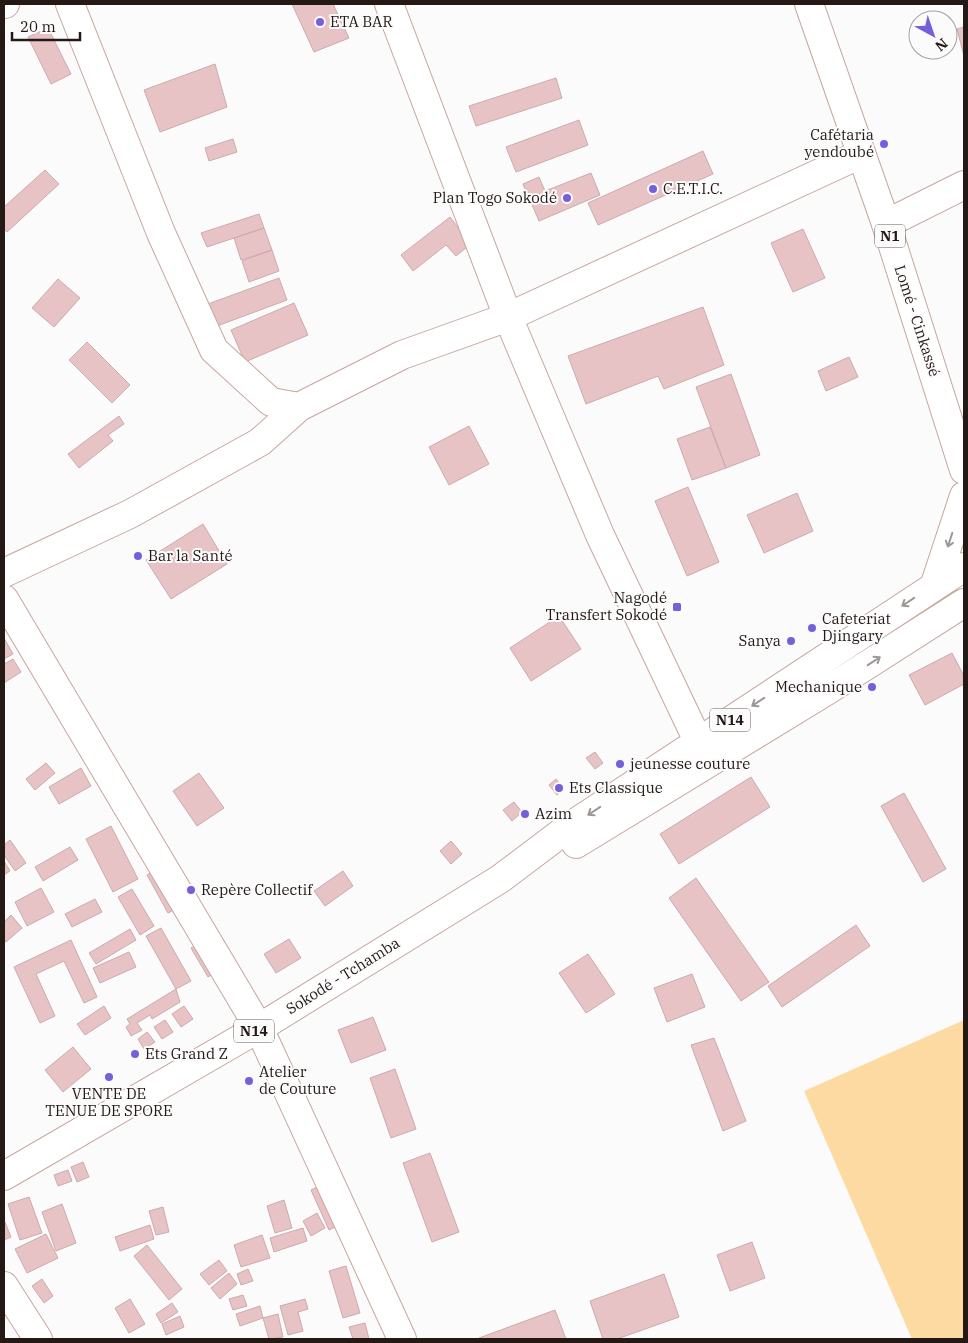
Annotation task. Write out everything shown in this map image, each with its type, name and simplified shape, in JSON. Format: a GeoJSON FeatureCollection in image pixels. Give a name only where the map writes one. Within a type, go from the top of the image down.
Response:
{"type":"FeatureCollection","features":[{"type":"Feature","properties":{"kind":"main road"},"geometry":{"type":"LineString","coordinates":[[70,4],[161,233],[214,350],[270,402],[299,407]]}},
{"type":"Feature","properties":{"kind":"main road"},"geometry":{"type":"LineString","coordinates":[[389,4],[508,317],[600,535],[698,741]]}},
{"type":"Feature","properties":{"kind":"main road","name":"Lomé - Cinkassé"},"geometry":{"type":"LineString","coordinates":[[809,4],[886,224],[964,470]]}},
{"type":"Feature","properties":{"kind":"main road"},"geometry":{"type":"LineString","coordinates":[[4,573],[130,514],[260,442],[299,407],[402,355],[508,317],[861,154]]}},
{"type":"Feature","properties":{"kind":"main road"},"geometry":{"type":"LineString","coordinates":[[886,224],[964,185]]}},
{"type":"Feature","properties":{"kind":"main road"},"geometry":{"type":"LineString","coordinates":[[936,584],[964,496]]}},
{"type":"Feature","properties":{"kind":"main road","name":"Sokodé - Tchamba"},"geometry":{"type":"LineString","coordinates":[[4,1176],[259,1028],[500,880],[569,828],[964,567]]}},
{"type":"Feature","properties":{"kind":"main road"},"geometry":{"type":"LineString","coordinates":[[4,600],[259,1028],[402,1339]]}},
{"type":"Feature","properties":{"kind":"main road","name":"Sokodé - Tchamba"},"geometry":{"type":"LineString","coordinates":[[500,880],[548,859],[578,842],[828,690],[964,603]]}},
{"type":"Feature","properties":{"kind":"main road"},"geometry":{"type":"LineString","coordinates":[[4,1286],[38,1339]]}},
{"type":"Feature","properties":{"kind":"shaded area"},"geometry":{"type":"Polygon","coordinates":[[[964,1020],[964,1339],[912,1339],[804,1091],[964,1020]]]}},
{"type":"Feature","properties":{"kind":"building"},"geometry":{"type":"Polygon","coordinates":[[[292,4],[333,4],[349,38],[314,52],[292,4]]]}},
{"type":"Feature","properties":{"kind":"building"},"geometry":{"type":"Polygon","coordinates":[[[964,27],[964,56],[958,33],[958,29],[964,27]]]}},
{"type":"Feature","properties":{"kind":"building"},"geometry":{"type":"Polygon","coordinates":[[[48,28],[71,74],[51,84],[28,37],[48,28]]]}},
{"type":"Feature","properties":{"kind":"building"},"geometry":{"type":"Polygon","coordinates":[[[215,64],[227,107],[160,132],[144,90],[215,64]]]}},
{"type":"Feature","properties":{"kind":"building"},"geometry":{"type":"Polygon","coordinates":[[[556,78],[562,98],[476,126],[469,106],[556,78]]]}},
{"type":"Feature","properties":{"kind":"building"},"geometry":{"type":"Polygon","coordinates":[[[579,120],[588,145],[516,172],[506,147],[579,120]]]}},
{"type":"Feature","properties":{"kind":"building"},"geometry":{"type":"Polygon","coordinates":[[[233,139],[237,152],[209,161],[205,148],[233,139]]]}},
{"type":"Feature","properties":{"kind":"building"},"geometry":{"type":"Polygon","coordinates":[[[703,151],[713,174],[598,225],[588,203],[703,151]]]}},
{"type":"Feature","properties":{"kind":"building"},"geometry":{"type":"Polygon","coordinates":[[[45,170],[59,184],[7,232],[4,228],[4,207],[45,170]]]}},
{"type":"Feature","properties":{"kind":"building"},"geometry":{"type":"Polygon","coordinates":[[[591,173],[600,195],[539,221],[523,184],[539,177],[545,191],[591,173]]]}},
{"type":"Feature","properties":{"kind":"building"},"geometry":{"type":"Polygon","coordinates":[[[259,214],[264,228],[207,247],[201,233],[259,214]]]}},
{"type":"Feature","properties":{"kind":"building"},"geometry":{"type":"Polygon","coordinates":[[[450,217],[471,244],[456,256],[446,245],[413,271],[401,255],[450,217]]]}},
{"type":"Feature","properties":{"kind":"building"},"geometry":{"type":"Polygon","coordinates":[[[264,228],[272,250],[241,260],[234,238],[264,228]]]}},
{"type":"Feature","properties":{"kind":"building"},"geometry":{"type":"Polygon","coordinates":[[[803,229],[825,278],[793,292],[771,243],[803,229]]]}},
{"type":"Feature","properties":{"kind":"building"},"geometry":{"type":"Polygon","coordinates":[[[272,250],[279,271],[249,282],[242,261],[272,250]]]}},
{"type":"Feature","properties":{"kind":"building"},"geometry":{"type":"Polygon","coordinates":[[[279,278],[287,300],[217,326],[208,304],[279,278]]]}},
{"type":"Feature","properties":{"kind":"building"},"geometry":{"type":"Polygon","coordinates":[[[58,279],[80,298],[54,327],[32,308],[58,279]]]}},
{"type":"Feature","properties":{"kind":"building"},"geometry":{"type":"Polygon","coordinates":[[[294,303],[308,335],[245,362],[231,330],[294,303]]]}},
{"type":"Feature","properties":{"kind":"building"},"geometry":{"type":"Polygon","coordinates":[[[703,307],[724,365],[664,389],[658,376],[586,404],[568,356],[703,307]]]}},
{"type":"Feature","properties":{"kind":"building"},"geometry":{"type":"Polygon","coordinates":[[[87,342],[130,385],[112,403],[69,360],[87,342]]]}},
{"type":"Feature","properties":{"kind":"building"},"geometry":{"type":"Polygon","coordinates":[[[849,357],[858,377],[826,391],[818,371],[849,357]]]}},
{"type":"Feature","properties":{"kind":"building"},"geometry":{"type":"Polygon","coordinates":[[[731,374],[760,455],[726,468],[696,387],[731,374]]]}},
{"type":"Feature","properties":{"kind":"building"},"geometry":{"type":"Polygon","coordinates":[[[119,416],[124,424],[108,435],[113,441],[79,468],[68,454],[119,416]]]}},
{"type":"Feature","properties":{"kind":"building"},"geometry":{"type":"Polygon","coordinates":[[[469,426],[489,464],[449,485],[429,447],[469,426]]]}},
{"type":"Feature","properties":{"kind":"building"},"geometry":{"type":"Polygon","coordinates":[[[710,427],[726,468],[692,480],[677,439],[710,427]]]}},
{"type":"Feature","properties":{"kind":"building"},"geometry":{"type":"Polygon","coordinates":[[[688,487],[719,562],[687,576],[655,501],[688,487]]]}},
{"type":"Feature","properties":{"kind":"building"},"geometry":{"type":"Polygon","coordinates":[[[797,493],[813,531],[764,553],[747,515],[797,493]]]}},
{"type":"Feature","properties":{"kind":"building"},"geometry":{"type":"Polygon","coordinates":[[[203,524],[227,564],[171,599],[146,560],[203,524]]]}},
{"type":"Feature","properties":{"kind":"building"},"geometry":{"type":"Polygon","coordinates":[[[559,616],[581,649],[531,681],[510,648],[559,616]]]}},
{"type":"Feature","properties":{"kind":"building"},"geometry":{"type":"Polygon","coordinates":[[[4,638],[13,654],[4,659],[4,638]]]}},
{"type":"Feature","properties":{"kind":"building"},"geometry":{"type":"Polygon","coordinates":[[[952,653],[964,676],[964,684],[925,705],[909,675],[952,653]]]}},
{"type":"Feature","properties":{"kind":"building"},"geometry":{"type":"Polygon","coordinates":[[[13,659],[21,672],[4,683],[4,664],[13,659]]]}},
{"type":"Feature","properties":{"kind":"building"},"geometry":{"type":"Polygon","coordinates":[[[595,752],[603,763],[595,769],[586,758],[595,752]]]}},
{"type":"Feature","properties":{"kind":"building"},"geometry":{"type":"Polygon","coordinates":[[[46,763],[55,773],[35,790],[26,779],[46,763]]]}},
{"type":"Feature","properties":{"kind":"building"},"geometry":{"type":"Polygon","coordinates":[[[81,768],[91,786],[59,804],[49,787],[81,768]]]}},
{"type":"Feature","properties":{"kind":"building"},"geometry":{"type":"Polygon","coordinates":[[[199,773],[224,808],[197,826],[173,791],[199,773]]]}},
{"type":"Feature","properties":{"kind":"building"},"geometry":{"type":"Polygon","coordinates":[[[751,777],[770,807],[679,864],[660,834],[751,777]]]}},
{"type":"Feature","properties":{"kind":"building"},"geometry":{"type":"Polygon","coordinates":[[[556,779],[564,789],[557,795],[549,785],[556,779]]]}},
{"type":"Feature","properties":{"kind":"building"},"geometry":{"type":"Polygon","coordinates":[[[904,793],[946,869],[923,882],[881,806],[904,793]]]}},
{"type":"Feature","properties":{"kind":"building"},"geometry":{"type":"Polygon","coordinates":[[[514,802],[522,812],[512,821],[503,810],[514,802]]]}},
{"type":"Feature","properties":{"kind":"building"},"geometry":{"type":"Polygon","coordinates":[[[111,826],[138,879],[113,892],[86,839],[111,826]]]}},
{"type":"Feature","properties":{"kind":"building"},"geometry":{"type":"Polygon","coordinates":[[[10,840],[26,863],[15,871],[4,855],[4,845],[10,840]]]}},
{"type":"Feature","properties":{"kind":"building"},"geometry":{"type":"Polygon","coordinates":[[[451,841],[462,854],[451,864],[440,851],[451,841]]]}},
{"type":"Feature","properties":{"kind":"building"},"geometry":{"type":"Polygon","coordinates":[[[70,847],[78,860],[43,881],[35,867],[70,847]]]}},
{"type":"Feature","properties":{"kind":"building"},"geometry":{"type":"Polygon","coordinates":[[[4,861],[10,871],[4,875],[4,861]]]}},
{"type":"Feature","properties":{"kind":"building"},"geometry":{"type":"Polygon","coordinates":[[[159,868],[181,906],[168,913],[147,875],[159,868]]]}},
{"type":"Feature","properties":{"kind":"building"},"geometry":{"type":"Polygon","coordinates":[[[343,871],[353,886],[325,906],[314,891],[343,871]]]}},
{"type":"Feature","properties":{"kind":"building"},"geometry":{"type":"Polygon","coordinates":[[[696,878],[769,982],[741,1001],[669,898],[696,878]]]}},
{"type":"Feature","properties":{"kind":"building"},"geometry":{"type":"Polygon","coordinates":[[[41,888],[54,912],[27,926],[15,902],[41,888]]]}},
{"type":"Feature","properties":{"kind":"building"},"geometry":{"type":"Polygon","coordinates":[[[132,889],[154,926],[140,935],[118,897],[132,889]]]}},
{"type":"Feature","properties":{"kind":"building"},"geometry":{"type":"Polygon","coordinates":[[[95,899],[102,912],[72,927],[65,914],[95,899]]]}},
{"type":"Feature","properties":{"kind":"building"},"geometry":{"type":"Polygon","coordinates":[[[11,915],[22,928],[6,942],[4,939],[4,922],[11,915]]]}},
{"type":"Feature","properties":{"kind":"building"},"geometry":{"type":"Polygon","coordinates":[[[856,925],[870,946],[782,1007],[768,986],[856,925]]]}},
{"type":"Feature","properties":{"kind":"building"},"geometry":{"type":"Polygon","coordinates":[[[161,928],[191,981],[176,989],[146,936],[161,928]]]}},
{"type":"Feature","properties":{"kind":"building"},"geometry":{"type":"Polygon","coordinates":[[[130,929],[136,940],[96,964],[89,953],[130,929]]]}},
{"type":"Feature","properties":{"kind":"building"},"geometry":{"type":"Polygon","coordinates":[[[289,939],[301,958],[276,973],[264,954],[289,939]]]}},
{"type":"Feature","properties":{"kind":"building"},"geometry":{"type":"Polygon","coordinates":[[[71,940],[97,997],[84,1003],[64,961],[36,974],[55,1016],[40,1023],[14,967],[71,940]]]}},
{"type":"Feature","properties":{"kind":"building"},"geometry":{"type":"Polygon","coordinates":[[[203,941],[220,970],[208,977],[191,948],[203,941]]]}},
{"type":"Feature","properties":{"kind":"building"},"geometry":{"type":"Polygon","coordinates":[[[129,952],[136,967],[100,983],[93,968],[129,952]]]}},
{"type":"Feature","properties":{"kind":"building"},"geometry":{"type":"Polygon","coordinates":[[[588,954],[615,994],[586,1013],[559,973],[588,954]]]}},
{"type":"Feature","properties":{"kind":"building"},"geometry":{"type":"Polygon","coordinates":[[[692,974],[705,1007],[667,1022],[654,988],[692,974]]]}},
{"type":"Feature","properties":{"kind":"building"},"geometry":{"type":"Polygon","coordinates":[[[176,989],[180,1002],[152,1019],[150,1015],[137,1023],[142,1030],[131,1036],[126,1027],[130,1024],[127,1019],[176,989]]]}},
{"type":"Feature","properties":{"kind":"building"},"geometry":{"type":"Polygon","coordinates":[[[104,1006],[111,1018],[85,1035],[77,1024],[104,1006]]]}},
{"type":"Feature","properties":{"kind":"building"},"geometry":{"type":"Polygon","coordinates":[[[184,1006],[193,1019],[181,1027],[172,1014],[184,1006]]]}},
{"type":"Feature","properties":{"kind":"building"},"geometry":{"type":"Polygon","coordinates":[[[373,1017],[386,1050],[351,1063],[338,1030],[373,1017]]]}},
{"type":"Feature","properties":{"kind":"building"},"geometry":{"type":"Polygon","coordinates":[[[165,1020],[173,1032],[162,1039],[154,1027],[165,1020]]]}},
{"type":"Feature","properties":{"kind":"building"},"geometry":{"type":"Polygon","coordinates":[[[147,1032],[155,1042],[144,1049],[138,1039],[147,1032]]]}},
{"type":"Feature","properties":{"kind":"building"},"geometry":{"type":"Polygon","coordinates":[[[714,1038],[746,1121],[723,1131],[691,1045],[714,1038]]]}},
{"type":"Feature","properties":{"kind":"building"},"geometry":{"type":"Polygon","coordinates":[[[73,1047],[91,1069],[63,1092],[45,1070],[73,1047]]]}},
{"type":"Feature","properties":{"kind":"building"},"geometry":{"type":"Polygon","coordinates":[[[395,1069],[416,1129],[391,1138],[370,1078],[395,1069]]]}},
{"type":"Feature","properties":{"kind":"building"},"geometry":{"type":"Polygon","coordinates":[[[430,1153],[459,1232],[432,1242],[403,1163],[430,1153]]]}},
{"type":"Feature","properties":{"kind":"building"},"geometry":{"type":"Polygon","coordinates":[[[83,1162],[89,1177],[77,1182],[71,1167],[83,1162]]]}},
{"type":"Feature","properties":{"kind":"building"},"geometry":{"type":"Polygon","coordinates":[[[68,1170],[72,1181],[58,1186],[54,1175],[68,1170]]]}},
{"type":"Feature","properties":{"kind":"building"},"geometry":{"type":"Polygon","coordinates":[[[323,1184],[341,1224],[329,1230],[311,1190],[323,1184]]]}},
{"type":"Feature","properties":{"kind":"building"},"geometry":{"type":"Polygon","coordinates":[[[29,1197],[42,1233],[20,1240],[8,1204],[29,1197]]]}},
{"type":"Feature","properties":{"kind":"building"},"geometry":{"type":"Polygon","coordinates":[[[284,1200],[292,1228],[275,1233],[267,1206],[284,1200]]]}},
{"type":"Feature","properties":{"kind":"building"},"geometry":{"type":"Polygon","coordinates":[[[62,1204],[76,1243],[56,1251],[42,1212],[62,1204]]]}},
{"type":"Feature","properties":{"kind":"building"},"geometry":{"type":"Polygon","coordinates":[[[163,1207],[169,1232],[156,1235],[149,1211],[163,1207]]]}},
{"type":"Feature","properties":{"kind":"building"},"geometry":{"type":"Polygon","coordinates":[[[317,1213],[325,1228],[311,1236],[303,1221],[317,1213]]]}},
{"type":"Feature","properties":{"kind":"building"},"geometry":{"type":"Polygon","coordinates":[[[4,1220],[11,1237],[4,1240],[4,1220]]]}},
{"type":"Feature","properties":{"kind":"building"},"geometry":{"type":"Polygon","coordinates":[[[150,1225],[154,1239],[120,1251],[115,1237],[150,1225]]]}},
{"type":"Feature","properties":{"kind":"building"},"geometry":{"type":"Polygon","coordinates":[[[303,1228],[307,1241],[274,1252],[270,1238],[303,1228]]]}},
{"type":"Feature","properties":{"kind":"building"},"geometry":{"type":"Polygon","coordinates":[[[46,1234],[58,1258],[27,1273],[15,1249],[46,1234]]]}},
{"type":"Feature","properties":{"kind":"building"},"geometry":{"type":"Polygon","coordinates":[[[262,1235],[270,1258],[241,1267],[234,1245],[262,1235]]]}},
{"type":"Feature","properties":{"kind":"building"},"geometry":{"type":"Polygon","coordinates":[[[752,1242],[765,1278],[730,1291],[717,1255],[752,1242]]]}},
{"type":"Feature","properties":{"kind":"building"},"geometry":{"type":"Polygon","coordinates":[[[147,1245],[182,1289],[169,1300],[134,1256],[147,1245]]]}},
{"type":"Feature","properties":{"kind":"building"},"geometry":{"type":"Polygon","coordinates":[[[219,1260],[227,1271],[209,1285],[200,1274],[219,1260]]]}},
{"type":"Feature","properties":{"kind":"building"},"geometry":{"type":"Polygon","coordinates":[[[346,1266],[360,1313],[343,1318],[329,1271],[346,1266]]]}},
{"type":"Feature","properties":{"kind":"building"},"geometry":{"type":"Polygon","coordinates":[[[248,1269],[253,1281],[241,1285],[237,1274],[248,1269]]]}},
{"type":"Feature","properties":{"kind":"building"},"geometry":{"type":"Polygon","coordinates":[[[229,1273],[237,1284],[220,1299],[211,1288],[229,1273]]]}},
{"type":"Feature","properties":{"kind":"building"},"geometry":{"type":"Polygon","coordinates":[[[664,1274],[679,1317],[617,1339],[603,1339],[590,1301],[664,1274]]]}},
{"type":"Feature","properties":{"kind":"building"},"geometry":{"type":"Polygon","coordinates":[[[42,1279],[53,1296],[44,1303],[32,1286],[42,1279]]]}},
{"type":"Feature","properties":{"kind":"building"},"geometry":{"type":"Polygon","coordinates":[[[243,1295],[247,1306],[233,1310],[229,1299],[243,1295]]]}},
{"type":"Feature","properties":{"kind":"building"},"geometry":{"type":"Polygon","coordinates":[[[130,1299],[145,1324],[129,1333],[115,1308],[130,1299]]]}},
{"type":"Feature","properties":{"kind":"building"},"geometry":{"type":"Polygon","coordinates":[[[305,1299],[308,1309],[298,1312],[303,1331],[288,1335],[280,1306],[305,1299]]]}},
{"type":"Feature","properties":{"kind":"building"},"geometry":{"type":"Polygon","coordinates":[[[172,1303],[178,1312],[161,1323],[156,1314],[172,1303]]]}},
{"type":"Feature","properties":{"kind":"building"},"geometry":{"type":"Polygon","coordinates":[[[260,1306],[263,1318],[240,1326],[236,1314],[260,1306]]]}},
{"type":"Feature","properties":{"kind":"building"},"geometry":{"type":"Polygon","coordinates":[[[555,1310],[566,1339],[479,1339],[479,1338],[555,1310]]]}},
{"type":"Feature","properties":{"kind":"building"},"geometry":{"type":"Polygon","coordinates":[[[278,1314],[283,1337],[269,1339],[263,1318],[278,1314]]]}},
{"type":"Feature","properties":{"kind":"building"},"geometry":{"type":"Polygon","coordinates":[[[180,1316],[184,1327],[166,1335],[162,1324],[180,1316]]]}},
{"type":"Feature","properties":{"kind":"building"},"geometry":{"type":"Polygon","coordinates":[[[365,1323],[369,1339],[353,1339],[349,1327],[365,1323]]]}},
{"type":"Feature","properties":{"kind":"place","name":"ETA BAR"},"geometry":{"type":"Point","coordinates":[320,22]}},
{"type":"Feature","properties":{"kind":"place","name":"Cafétaria yendoubé"},"geometry":{"type":"Point","coordinates":[884,144]}},
{"type":"Feature","properties":{"kind":"place","name":"C.E.T.I.C."},"geometry":{"type":"Point","coordinates":[653,189]}},
{"type":"Feature","properties":{"kind":"place","name":"Plan Togo Sokodé"},"geometry":{"type":"Point","coordinates":[567,198]}},
{"type":"Feature","properties":{"kind":"place","name":"Bar la Santé"},"geometry":{"type":"Point","coordinates":[138,556]}},
{"type":"Feature","properties":{"kind":"place","name":"Nagodé Transfert Sokodé"},"geometry":{"type":"Point","coordinates":[677,607]}},
{"type":"Feature","properties":{"kind":"place","name":"Cafeteriat Djingary"},"geometry":{"type":"Point","coordinates":[812,628]}},
{"type":"Feature","properties":{"kind":"place","name":"Sanya"},"geometry":{"type":"Point","coordinates":[791,641]}},
{"type":"Feature","properties":{"kind":"place","name":"Mechanique"},"geometry":{"type":"Point","coordinates":[872,687]}},
{"type":"Feature","properties":{"kind":"place","name":"jeunesse couture"},"geometry":{"type":"Point","coordinates":[620,764]}},
{"type":"Feature","properties":{"kind":"place","name":"Ets Classique"},"geometry":{"type":"Point","coordinates":[559,788]}},
{"type":"Feature","properties":{"kind":"place","name":"Azim"},"geometry":{"type":"Point","coordinates":[525,814]}},
{"type":"Feature","properties":{"kind":"place","name":"Repère Collectif"},"geometry":{"type":"Point","coordinates":[191,890]}},
{"type":"Feature","properties":{"kind":"place","name":"Ets Grand Z"},"geometry":{"type":"Point","coordinates":[135,1054]}},
{"type":"Feature","properties":{"kind":"place","name":"VENTE DE TENUE DE SPORE"},"geometry":{"type":"Point","coordinates":[109,1077]}},
{"type":"Feature","properties":{"kind":"place","name":"Atelier de Couture"},"geometry":{"type":"Point","coordinates":[249,1081]}}]}
